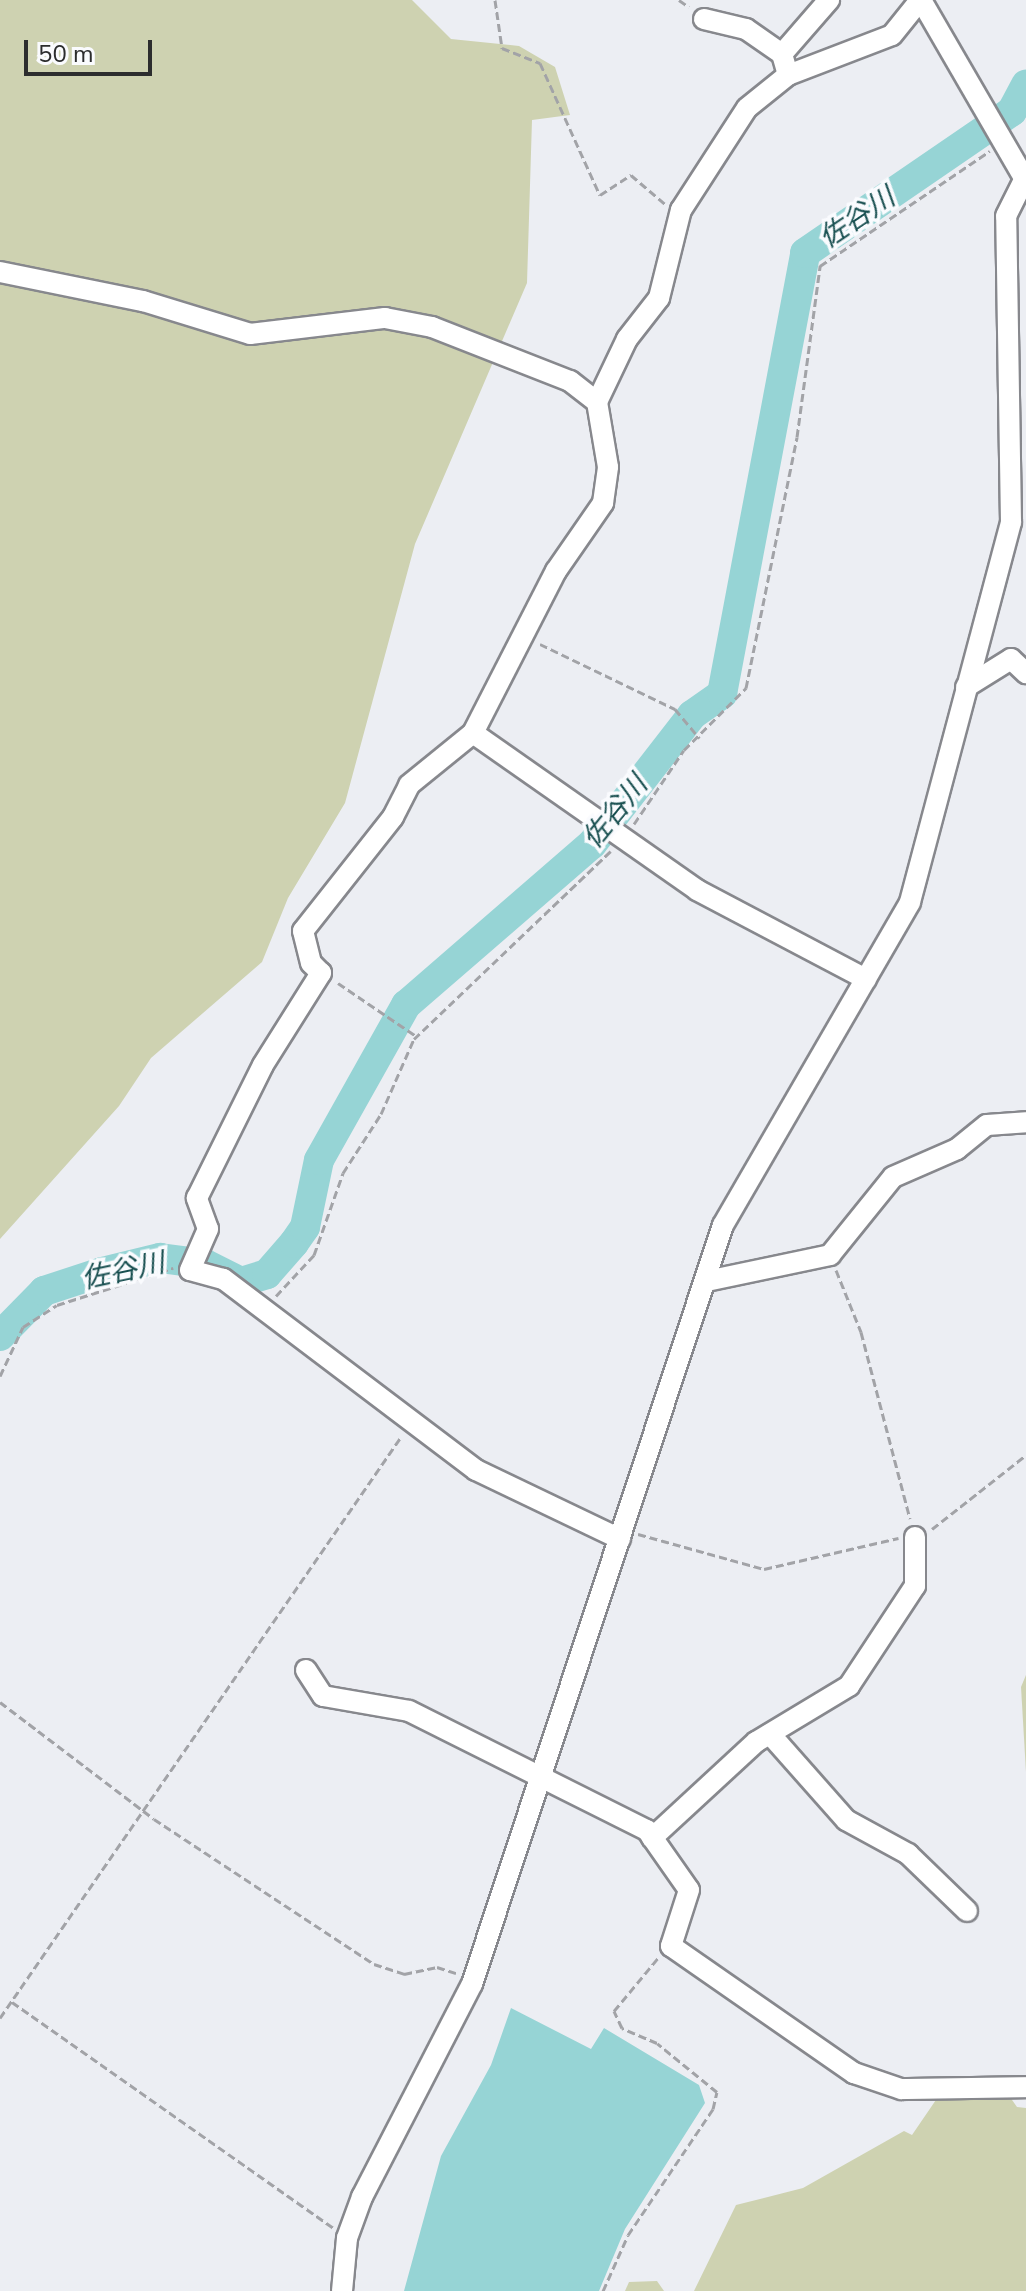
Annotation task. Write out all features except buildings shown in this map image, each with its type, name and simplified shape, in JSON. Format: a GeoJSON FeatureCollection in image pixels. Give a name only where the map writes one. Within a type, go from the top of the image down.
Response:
{"type":"FeatureCollection","features":[{"type":"Feature","properties":{"kind":"street"},"geometry":{"type":"LineString","coordinates":[[782,54],[829,0]]}},
{"type":"Feature","properties":{"kind":"street"},"geometry":{"type":"LineString","coordinates":[[342,2291],[347,2238],[474,1979],[707,1281],[723,1225],[910,902],[1011,522],[1006,216],[1025,177],[1008,143],[920,0],[892,35],[788,75],[747,108],[681,210],[659,298],[627,339],[597,402],[608,467],[603,503],[517,643],[473,733],[409,785],[393,817],[303,931],[311,963],[321,973],[263,1065],[197,1198],[208,1229],[190,1270],[223,1279],[409,1423],[476,1470],[622,1534]]}},
{"type":"Feature","properties":{"kind":"street"},"geometry":{"type":"LineString","coordinates":[[704,19],[746,29],[782,54],[788,75]]}},
{"type":"Feature","properties":{"kind":"street"},"geometry":{"type":"LineString","coordinates":[[0,272],[143,301],[250,334],[385,318],[432,327],[570,381],[597,402]]}},
{"type":"Feature","properties":{"kind":"street"},"geometry":{"type":"LineString","coordinates":[[966,687],[1011,659],[1026,673]]}},
{"type":"Feature","properties":{"kind":"street"},"geometry":{"type":"LineString","coordinates":[[473,733],[623,841],[787,943],[866,979]]}},
{"type":"Feature","properties":{"kind":"street"},"geometry":{"type":"LineString","coordinates":[[707,1281],[830,1255],[893,1177],[957,1149],[987,1125],[1026,1122]]}},
{"type":"Feature","properties":{"kind":"street"},"geometry":{"type":"LineString","coordinates":[[652,1838],[770,1734],[849,1686],[880,1647],[915,1586],[915,1537]]}},
{"type":"Feature","properties":{"kind":"street"},"geometry":{"type":"LineString","coordinates":[[306,1670],[323,1696],[409,1711],[652,1838],[689,1890],[671,1946],[854,2073],[901,2089],[1026,2087]]}},
{"type":"Feature","properties":{"kind":"street"},"geometry":{"type":"LineString","coordinates":[[770,1734],[846,1820],[908,1854],[967,1911]]}},
{"type":"Feature","properties":{"kind":"path"},"geometry":{"type":"LineString","coordinates":[[495,0],[502,48],[540,63],[600,195],[631,175],[681,210]]}},
{"type":"Feature","properties":{"kind":"path"},"geometry":{"type":"LineString","coordinates":[[264,1310],[314,1255],[343,1173],[381,1114],[416,1036],[623,841],[699,738],[746,688],[797,437],[820,266],[1008,143]]}},
{"type":"Feature","properties":{"kind":"path"},"geometry":{"type":"LineString","coordinates":[[517,643],[537,642],[633,685],[675,709],[699,738]]}},
{"type":"Feature","properties":{"kind":"path"},"geometry":{"type":"LineString","coordinates":[[321,973],[416,1036]]}},
{"type":"Feature","properties":{"kind":"path"},"geometry":{"type":"LineString","coordinates":[[830,1255],[861,1332],[915,1537]]}},
{"type":"Feature","properties":{"kind":"path"},"geometry":{"type":"LineString","coordinates":[[0,1376],[23,1327],[57,1305],[177,1266],[190,1270]]}},
{"type":"Feature","properties":{"kind":"path"},"geometry":{"type":"LineString","coordinates":[[0,2018],[409,1423]]}},
{"type":"Feature","properties":{"kind":"path"},"geometry":{"type":"LineString","coordinates":[[622,1534],[764,1569],[915,1537],[1026,1455]]}},
{"type":"Feature","properties":{"kind":"path"},"geometry":{"type":"LineString","coordinates":[[0,1702],[144,1808],[374,1964],[404,1974],[437,1967],[474,1979]]}},
{"type":"Feature","properties":{"kind":"path"},"geometry":{"type":"LineString","coordinates":[[603,2291],[628,2235],[713,2109],[717,2092],[657,2043],[622,2028],[614,2011],[671,1946]]}},
{"type":"Feature","properties":{"kind":"path"},"geometry":{"type":"LineString","coordinates":[[12,2002],[347,2238]]}},
{"type":"Feature","properties":{"kind":"green space"},"geometry":{"type":"Polygon","coordinates":[[[0,0],[412,0],[451,39],[519,46],[555,67],[570,115],[532,120],[527,283],[415,544],[345,803],[288,898],[262,962],[151,1058],[119,1106],[0,1239],[0,0]]]}},
{"type":"Feature","properties":{"kind":"green space"},"geometry":{"type":"Polygon","coordinates":[[[1026,1675],[1026,1772],[1021,1687],[1026,1675]]]}},
{"type":"Feature","properties":{"kind":"green space"},"geometry":{"type":"Polygon","coordinates":[[[1005,2090],[1017,2107],[1026,2108],[1026,2291],[694,2291],[736,2205],[803,2188],[904,2131],[912,2135],[940,2094],[1005,2090]]]}},
{"type":"Feature","properties":{"kind":"green space"},"geometry":{"type":"Polygon","coordinates":[[[657,2281],[664,2291],[625,2291],[629,2282],[657,2281]]]}},
{"type":"Feature","properties":{"kind":"water"},"geometry":{"type":"Polygon","coordinates":[[[511,2008],[591,2049],[604,2028],[699,2085],[705,2103],[625,2229],[599,2291],[404,2291],[441,2156],[491,2065],[511,2008]]]}},
{"type":"Feature","properties":{"kind":"waterway","name":"佐谷川"},"geometry":{"type":"LineString","coordinates":[[0,1336],[44,1291],[102,1272],[160,1258],[205,1264],[241,1282],[267,1274],[294,1243],[305,1227],[319,1160],[406,1005],[592,844],[692,715],[722,694],[805,253],[1012,111],[1026,85]]}}]}
